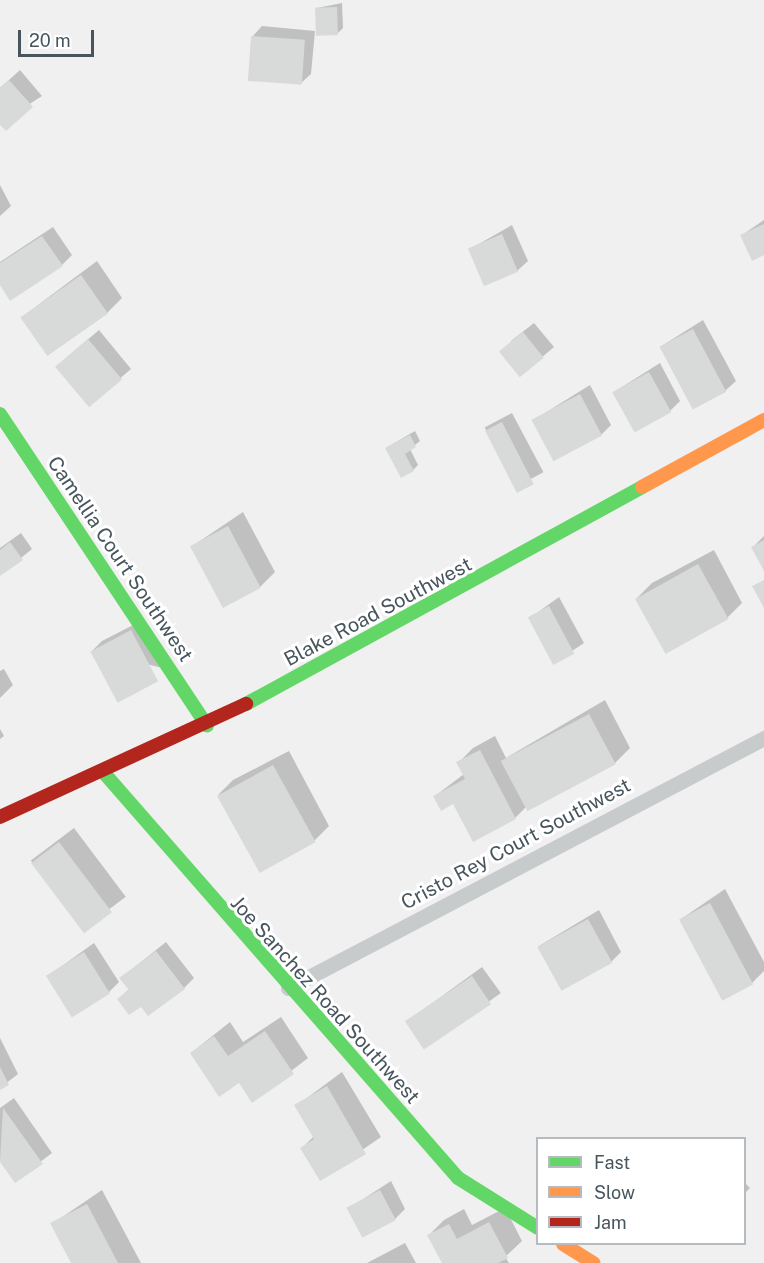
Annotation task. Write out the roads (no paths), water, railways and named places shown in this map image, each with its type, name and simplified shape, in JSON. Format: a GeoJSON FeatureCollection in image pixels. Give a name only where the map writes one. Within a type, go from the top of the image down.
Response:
{"type":"FeatureCollection","features":[{"type":"Feature","properties":{"kind":"street","name":"Camellia Court Southwest"},"geometry":{"type":"LineString","coordinates":[[0,414],[207,726]]}},
{"type":"Feature","properties":{"kind":"street","name":"Blake Road Southwest"},"geometry":{"type":"LineString","coordinates":[[0,817],[105,774],[207,726],[764,420]]}},
{"type":"Feature","properties":{"kind":"street","name":"Joe Sanchez Road Southwest"},"geometry":{"type":"LineString","coordinates":[[105,774],[288,988],[458,1178],[536,1227]]}},
{"type":"Feature","properties":{"kind":"street"},"geometry":{"type":"LineString","coordinates":[[565,1245],[594,1263]]}},
{"type":"Feature","properties":{"kind":"lane","name":"Cristo Rey Court Southwest"},"geometry":{"type":"LineString","coordinates":[[288,988],[764,738]]}}]}
